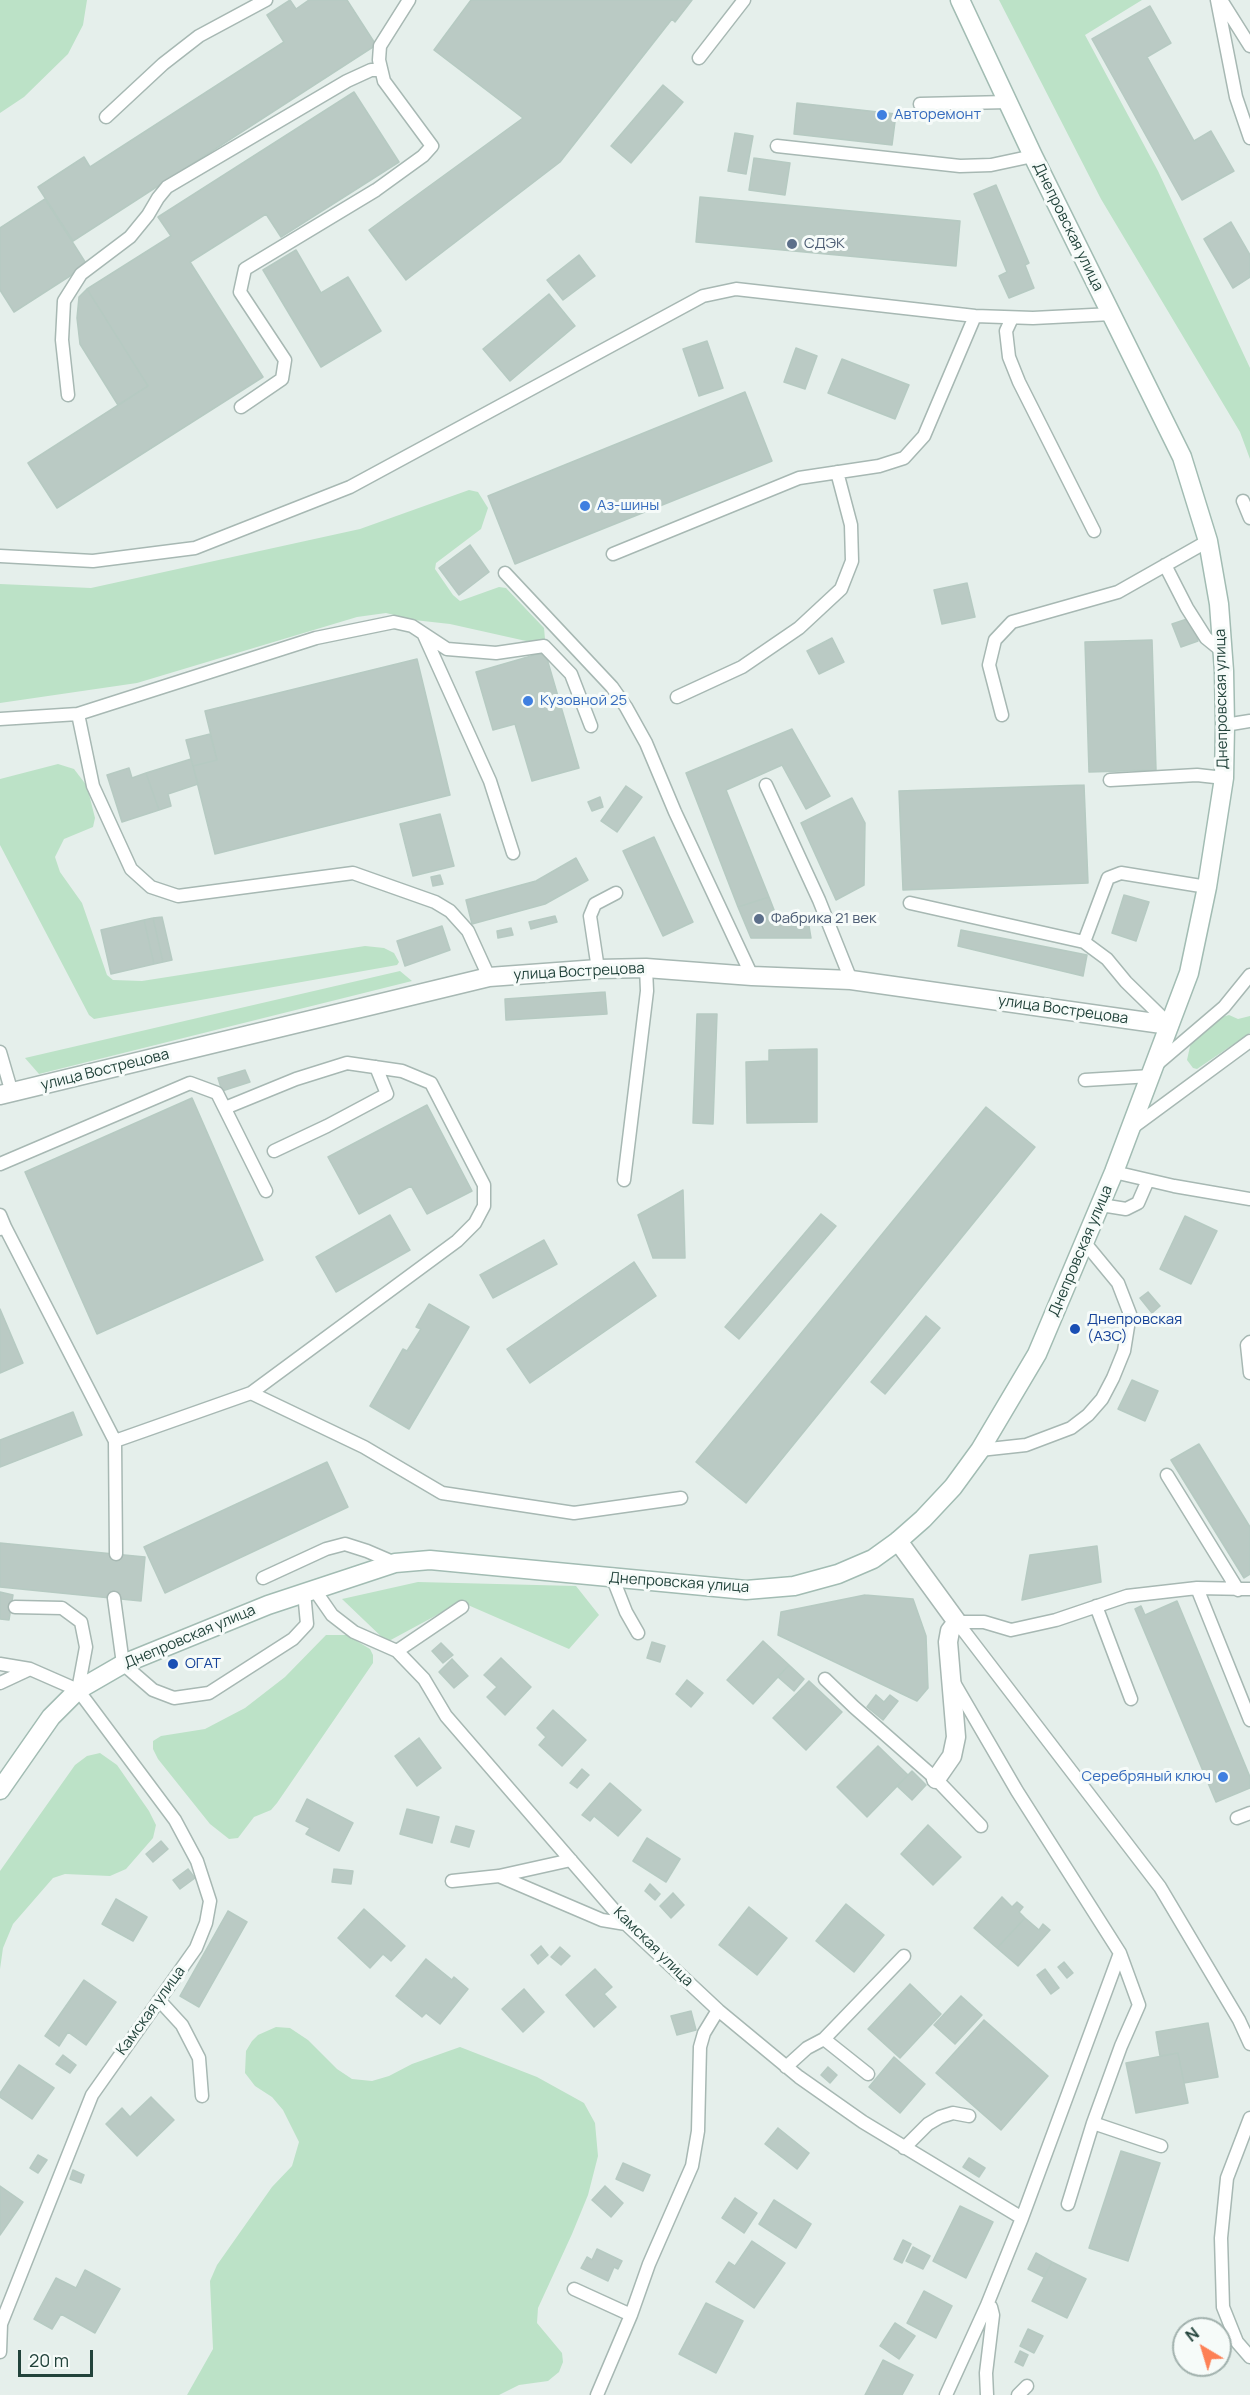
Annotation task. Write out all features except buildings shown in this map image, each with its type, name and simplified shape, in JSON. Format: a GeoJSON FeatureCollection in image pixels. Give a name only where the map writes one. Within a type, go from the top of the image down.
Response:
{"type":"FeatureCollection","features":[{"type":"Feature","properties":{"kind":"main road","name":"Днепровская улица"},"geometry":{"type":"LineString","coordinates":[[0,1790],[51,1717],[78,1690],[123,1664],[309,1590],[395,1563],[430,1560],[746,1590],[794,1586],[838,1574],[873,1559],[898,1541],[923,1519],[953,1487],[980,1450],[1037,1354],[1101,1205],[1189,973],[1207,887],[1224,778],[1226,726],[1220,604],[1208,541],[1182,457],[1033,156],[960,0]]}},
{"type":"Feature","properties":{"kind":"main road","name":"улица Вострецова"},"geometry":{"type":"LineString","coordinates":[[6,1094],[489,977],[598,969],[646,968],[851,980],[1170,1025]]}},
{"type":"Feature","properties":{"kind":"main road"},"geometry":{"type":"LineString","coordinates":[[898,1541],[957,1622],[950,1631],[948,1641],[956,1737],[952,1756],[936,1779]]}},
{"type":"Feature","properties":{"kind":"lane"},"geometry":{"type":"LineString","coordinates":[[106,117],[163,64],[199,36],[266,0]]}},
{"type":"Feature","properties":{"kind":"lane"},"geometry":{"type":"LineString","coordinates":[[241,407],[282,379],[285,360],[240,292],[244,269],[376,190],[423,156],[432,146],[384,81],[379,60],[380,46],[409,0]]}},
{"type":"Feature","properties":{"kind":"lane"},"geometry":{"type":"LineString","coordinates":[[699,58],[744,0]]}},
{"type":"Feature","properties":{"kind":"lane"},"geometry":{"type":"LineString","coordinates":[[1216,0],[1236,97],[1250,138]]}},
{"type":"Feature","properties":{"kind":"lane"},"geometry":{"type":"LineString","coordinates":[[1221,0],[1250,46]]}},
{"type":"Feature","properties":{"kind":"lane"},"geometry":{"type":"LineString","coordinates":[[68,395],[62,340],[64,301],[81,274],[130,237],[168,187],[347,81],[371,70],[381,70]]}},
{"type":"Feature","properties":{"kind":"lane"},"geometry":{"type":"LineString","coordinates":[[920,104],[1008,102]]}},
{"type":"Feature","properties":{"kind":"lane"},"geometry":{"type":"LineString","coordinates":[[777,146],[960,166],[991,165],[1033,156]]}},
{"type":"Feature","properties":{"kind":"lane"},"geometry":{"type":"LineString","coordinates":[[0,556],[93,561],[195,548],[350,487],[703,296],[736,289],[975,316],[1012,318],[1112,314]]}},
{"type":"Feature","properties":{"kind":"lane"},"geometry":{"type":"LineString","coordinates":[[613,554],[799,478],[879,466],[904,458],[924,436],[975,316]]}},
{"type":"Feature","properties":{"kind":"lane"},"geometry":{"type":"LineString","coordinates":[[1012,318],[1006,332],[1009,357],[1019,382],[1094,531]]}},
{"type":"Feature","properties":{"kind":"lane"},"geometry":{"type":"LineString","coordinates":[[677,697],[742,667],[799,628],[840,589],[852,561],[851,525],[837,472]]}},
{"type":"Feature","properties":{"kind":"lane"},"geometry":{"type":"LineString","coordinates":[[1243,501],[1250,518]]}},
{"type":"Feature","properties":{"kind":"lane"},"geometry":{"type":"LineString","coordinates":[[1002,715],[989,665],[995,640],[1012,622],[1118,592],[1208,541]]}},
{"type":"Feature","properties":{"kind":"lane"},"geometry":{"type":"LineString","coordinates":[[1165,565],[1187,608],[1206,638],[1222,651]]}},
{"type":"Feature","properties":{"kind":"lane"},"geometry":{"type":"LineString","coordinates":[[505,573],[612,687],[626,707],[646,743],[675,812],[752,976]]}},
{"type":"Feature","properties":{"kind":"lane"},"geometry":{"type":"LineString","coordinates":[[0,719],[78,714],[316,638],[394,622],[412,626],[447,649],[496,653],[544,645],[571,674],[591,726]]}},
{"type":"Feature","properties":{"kind":"lane"},"geometry":{"type":"LineString","coordinates":[[424,634],[490,781],[513,853]]}},
{"type":"Feature","properties":{"kind":"lane"},"geometry":{"type":"LineString","coordinates":[[78,714],[93,786],[131,869],[151,887],[178,896],[353,873],[435,902],[450,911],[468,931],[489,977]]}},
{"type":"Feature","properties":{"kind":"lane"},"geometry":{"type":"LineString","coordinates":[[1226,726],[1250,721]]}},
{"type":"Feature","properties":{"kind":"lane"},"geometry":{"type":"LineString","coordinates":[[1110,780],[1197,776],[1224,778]]}},
{"type":"Feature","properties":{"kind":"lane"},"geometry":{"type":"LineString","coordinates":[[766,785],[819,900],[851,980]]}},
{"type":"Feature","properties":{"kind":"lane"},"geometry":{"type":"LineString","coordinates":[[1084,942],[1108,878],[1121,873],[1207,887]]}},
{"type":"Feature","properties":{"kind":"lane"},"geometry":{"type":"LineString","coordinates":[[598,969],[590,916],[595,904],[616,893]]}},
{"type":"Feature","properties":{"kind":"lane"},"geometry":{"type":"LineString","coordinates":[[910,903],[1084,942],[1107,959],[1170,1025]]}},
{"type":"Feature","properties":{"kind":"lane"},"geometry":{"type":"LineString","coordinates":[[624,1180],[647,991],[646,968]]}},
{"type":"Feature","properties":{"kind":"lane"},"geometry":{"type":"LineString","coordinates":[[1085,1080],[1153,1071],[1224,1007],[1250,975]]}},
{"type":"Feature","properties":{"kind":"lane"},"geometry":{"type":"LineString","coordinates":[[1131,1128],[1250,1041]]}},
{"type":"Feature","properties":{"kind":"lane"},"geometry":{"type":"LineString","coordinates":[[0,1052],[6,1094]]}},
{"type":"Feature","properties":{"kind":"lane"},"geometry":{"type":"LineString","coordinates":[[115,1441],[250,1393],[457,1241],[475,1223],[484,1206],[484,1185],[431,1083],[402,1071],[348,1063],[296,1079],[225,1108]]}},
{"type":"Feature","properties":{"kind":"lane"},"geometry":{"type":"LineString","coordinates":[[274,1151],[387,1094],[376,1067]]}},
{"type":"Feature","properties":{"kind":"lane"},"geometry":{"type":"LineString","coordinates":[[0,1164],[190,1083],[217,1093],[266,1191]]}},
{"type":"Feature","properties":{"kind":"lane"},"geometry":{"type":"LineString","coordinates":[[1114,1172],[1250,1199]]}},
{"type":"Feature","properties":{"kind":"lane"},"geometry":{"type":"LineString","coordinates":[[1101,1205],[1126,1209],[1138,1203],[1148,1180]]}},
{"type":"Feature","properties":{"kind":"lane"},"geometry":{"type":"LineString","coordinates":[[2,1224],[115,1441],[116,1554]]}},
{"type":"Feature","properties":{"kind":"lane"},"geometry":{"type":"LineString","coordinates":[[980,1450],[1026,1445],[1071,1428],[1088,1415],[1102,1399],[1113,1378],[1124,1351],[1130,1314],[1118,1283],[1085,1243]]}},
{"type":"Feature","properties":{"kind":"lane"},"geometry":{"type":"LineString","coordinates":[[1250,1342],[1247,1345],[1250,1373]]}},
{"type":"Feature","properties":{"kind":"lane"},"geometry":{"type":"LineString","coordinates":[[250,1393],[364,1447],[442,1493],[574,1512],[681,1497]]}},
{"type":"Feature","properties":{"kind":"lane"},"geometry":{"type":"LineString","coordinates":[[1167,1475],[1244,1590]]}},
{"type":"Feature","properties":{"kind":"lane"},"geometry":{"type":"LineString","coordinates":[[263,1578],[326,1549],[345,1544],[395,1563]]}},
{"type":"Feature","properties":{"kind":"lane"},"geometry":{"type":"LineString","coordinates":[[613,1579],[626,1612],[638,1633]]}},
{"type":"Feature","properties":{"kind":"lane"},"geometry":{"type":"LineString","coordinates":[[957,1622],[984,1622],[1011,1630],[1056,1620],[1127,1596],[1197,1588],[1244,1590]]}},
{"type":"Feature","properties":{"kind":"lane"},"geometry":{"type":"LineString","coordinates":[[1197,1588],[1250,1720]]}},
{"type":"Feature","properties":{"kind":"lane"},"geometry":{"type":"LineString","coordinates":[[114,1598],[123,1664],[153,1690],[174,1698],[209,1693],[293,1639],[307,1624],[309,1590]]}},
{"type":"Feature","properties":{"kind":"lane","name":"Камская улица"},"geometry":{"type":"LineString","coordinates":[[309,1590],[332,1615],[354,1632],[397,1651],[424,1679],[446,1716],[626,1924],[718,2010],[786,2067],[904,2148],[1022,2218]]}},
{"type":"Feature","properties":{"kind":"lane"},"geometry":{"type":"LineString","coordinates":[[1096,1606],[1131,1699]]}},
{"type":"Feature","properties":{"kind":"lane"},"geometry":{"type":"LineString","coordinates":[[0,1664],[30,1669],[78,1690],[86,1647],[81,1622],[62,1608],[15,1607]]}},
{"type":"Feature","properties":{"kind":"lane"},"geometry":{"type":"LineString","coordinates":[[397,1651],[462,1607]]}},
{"type":"Feature","properties":{"kind":"lane"},"geometry":{"type":"LineString","coordinates":[[957,1622],[1160,1887],[1239,2020],[1250,2044]]}},
{"type":"Feature","properties":{"kind":"lane"},"geometry":{"type":"LineString","coordinates":[[0,1683],[30,1669]]}},
{"type":"Feature","properties":{"kind":"lane"},"geometry":{"type":"LineString","coordinates":[[950,1675],[1017,1791],[1120,1953],[1139,2005],[1121,2046],[1068,2204]]}},
{"type":"Feature","properties":{"kind":"lane"},"geometry":{"type":"LineString","coordinates":[[825,1679],[936,1779],[981,1826]]}},
{"type":"Feature","properties":{"kind":"lane","name":"Камская улица"},"geometry":{"type":"LineString","coordinates":[[0,2352],[0,2324],[92,2095],[196,1948],[206,1923],[210,1901],[197,1861],[175,1820],[78,1690]]}},
{"type":"Feature","properties":{"kind":"lane"},"geometry":{"type":"LineString","coordinates":[[1237,1818],[1250,1813]]}},
{"type":"Feature","properties":{"kind":"lane"},"geometry":{"type":"LineString","coordinates":[[452,1881],[499,1876],[571,1860]]}},
{"type":"Feature","properties":{"kind":"lane"},"geometry":{"type":"LineString","coordinates":[[499,1876],[602,1920],[626,1924]]}},
{"type":"Feature","properties":{"kind":"lane"},"geometry":{"type":"LineString","coordinates":[[946,2395],[987,2305],[1022,2218],[1120,1953]]}},
{"type":"Feature","properties":{"kind":"lane"},"geometry":{"type":"LineString","coordinates":[[786,2067],[807,2048],[824,2039],[904,1956]]}},
{"type":"Feature","properties":{"kind":"lane"},"geometry":{"type":"LineString","coordinates":[[159,2000],[182,2025],[199,2058],[202,2096]]}},
{"type":"Feature","properties":{"kind":"lane"},"geometry":{"type":"LineString","coordinates":[[597,2395],[631,2315],[649,2264],[692,2166],[698,2131],[700,2047],[704,2033],[718,2010]]}},
{"type":"Feature","properties":{"kind":"lane"},"geometry":{"type":"LineString","coordinates":[[824,2039],[868,2074]]}},
{"type":"Feature","properties":{"kind":"lane"},"geometry":{"type":"LineString","coordinates":[[904,2148],[928,2124],[940,2117],[953,2113],[969,2116]]}},
{"type":"Feature","properties":{"kind":"lane"},"geometry":{"type":"LineString","coordinates":[[1250,2118],[1227,2178],[1221,2238],[1223,2307],[1237,2342],[1250,2357]]}},
{"type":"Feature","properties":{"kind":"lane"},"geometry":{"type":"LineString","coordinates":[[1094,2123],[1161,2146]]}},
{"type":"Feature","properties":{"kind":"lane"},"geometry":{"type":"LineString","coordinates":[[574,2289],[631,2315]]}},
{"type":"Feature","properties":{"kind":"lane"},"geometry":{"type":"LineString","coordinates":[[987,2305],[992,2307],[993,2315],[986,2373],[987,2395]]}},
{"type":"Feature","properties":{"kind":"green space"},"geometry":{"type":"Polygon","coordinates":[[[0,0],[87,0],[83,25],[68,54],[24,97],[0,113],[0,0]]]}},
{"type":"Feature","properties":{"kind":"green space"},"geometry":{"type":"Polygon","coordinates":[[[999,0],[1142,0],[1085,35],[1158,171],[1250,368],[1250,459],[1240,432],[1101,199],[999,0]]]}},
{"type":"Feature","properties":{"kind":"green space"},"geometry":{"type":"Polygon","coordinates":[[[469,490],[478,492],[488,508],[481,529],[436,563],[435,569],[453,595],[460,601],[499,587],[506,588],[544,628],[545,639],[535,643],[450,624],[414,620],[386,613],[357,617],[137,683],[0,703],[0,584],[91,588],[360,529],[469,490]]]}},
{"type":"Feature","properties":{"kind":"green space"},"geometry":{"type":"Polygon","coordinates":[[[58,764],[74,769],[87,786],[95,818],[93,827],[64,839],[55,857],[60,872],[82,903],[107,975],[113,980],[142,981],[365,946],[384,948],[394,953],[399,962],[397,965],[94,1019],[89,1015],[0,845],[0,779],[58,764]]]}},
{"type":"Feature","properties":{"kind":"green space"},"geometry":{"type":"Polygon","coordinates":[[[400,971],[412,981],[39,1074],[25,1058],[400,971]]]}},
{"type":"Feature","properties":{"kind":"green space"},"geometry":{"type":"Polygon","coordinates":[[[1229,1015],[1238,1019],[1250,1016],[1250,1033],[1197,1069],[1193,1068],[1187,1060],[1191,1042],[1219,1018],[1229,1015]]]}},
{"type":"Feature","properties":{"kind":"green space"},"geometry":{"type":"Polygon","coordinates":[[[418,1582],[576,1586],[599,1615],[569,1649],[461,1602],[387,1642],[342,1599],[418,1582]]]}},
{"type":"Feature","properties":{"kind":"green space"},"geometry":{"type":"Polygon","coordinates":[[[326,1635],[347,1635],[370,1649],[373,1663],[277,1803],[271,1810],[254,1817],[238,1838],[229,1839],[210,1824],[158,1759],[153,1749],[153,1741],[161,1736],[205,1729],[245,1708],[285,1677],[326,1635]]]}},
{"type":"Feature","properties":{"kind":"green space"},"geometry":{"type":"Polygon","coordinates":[[[100,1753],[117,1765],[149,1811],[156,1825],[153,1838],[126,1869],[110,1876],[65,1874],[53,1878],[13,1924],[3,1948],[0,1969],[0,1871],[75,1765],[87,1756],[100,1753]]]}},
{"type":"Feature","properties":{"kind":"green space"},"geometry":{"type":"Polygon","coordinates":[[[276,2027],[290,2028],[308,2040],[337,2069],[352,2079],[372,2081],[389,2076],[412,2064],[460,2047],[537,2077],[584,2103],[595,2123],[598,2156],[588,2195],[538,2308],[537,2323],[562,2353],[563,2362],[559,2372],[548,2381],[519,2385],[499,2395],[187,2395],[213,2349],[210,2281],[217,2265],[272,2187],[292,2166],[299,2142],[283,2110],[272,2097],[255,2086],[245,2073],[246,2051],[252,2041],[258,2035],[276,2027]]]}},
{"type":"Feature","properties":{"kind":"place","name":"Авторемонт"},"geometry":{"type":"Point","coordinates":[882,115]}},
{"type":"Feature","properties":{"kind":"place","name":"СДЭК"},"geometry":{"type":"Point","coordinates":[792,244]}},
{"type":"Feature","properties":{"kind":"place","name":"Аз-шины"},"geometry":{"type":"Point","coordinates":[585,506]}},
{"type":"Feature","properties":{"kind":"place","name":"Кузовной 25"},"geometry":{"type":"Point","coordinates":[528,701]}},
{"type":"Feature","properties":{"kind":"place","name":"Фабрика 21 век"},"geometry":{"type":"Point","coordinates":[759,919]}},
{"type":"Feature","properties":{"kind":"place","name":"Днепровская (АЗС)"},"geometry":{"type":"Point","coordinates":[1075,1329]}},
{"type":"Feature","properties":{"kind":"place","name":"ОГАТ"},"geometry":{"type":"Point","coordinates":[173,1664]}},
{"type":"Feature","properties":{"kind":"place","name":"Серебряный ключ"},"geometry":{"type":"Point","coordinates":[1223,1777]}}]}
